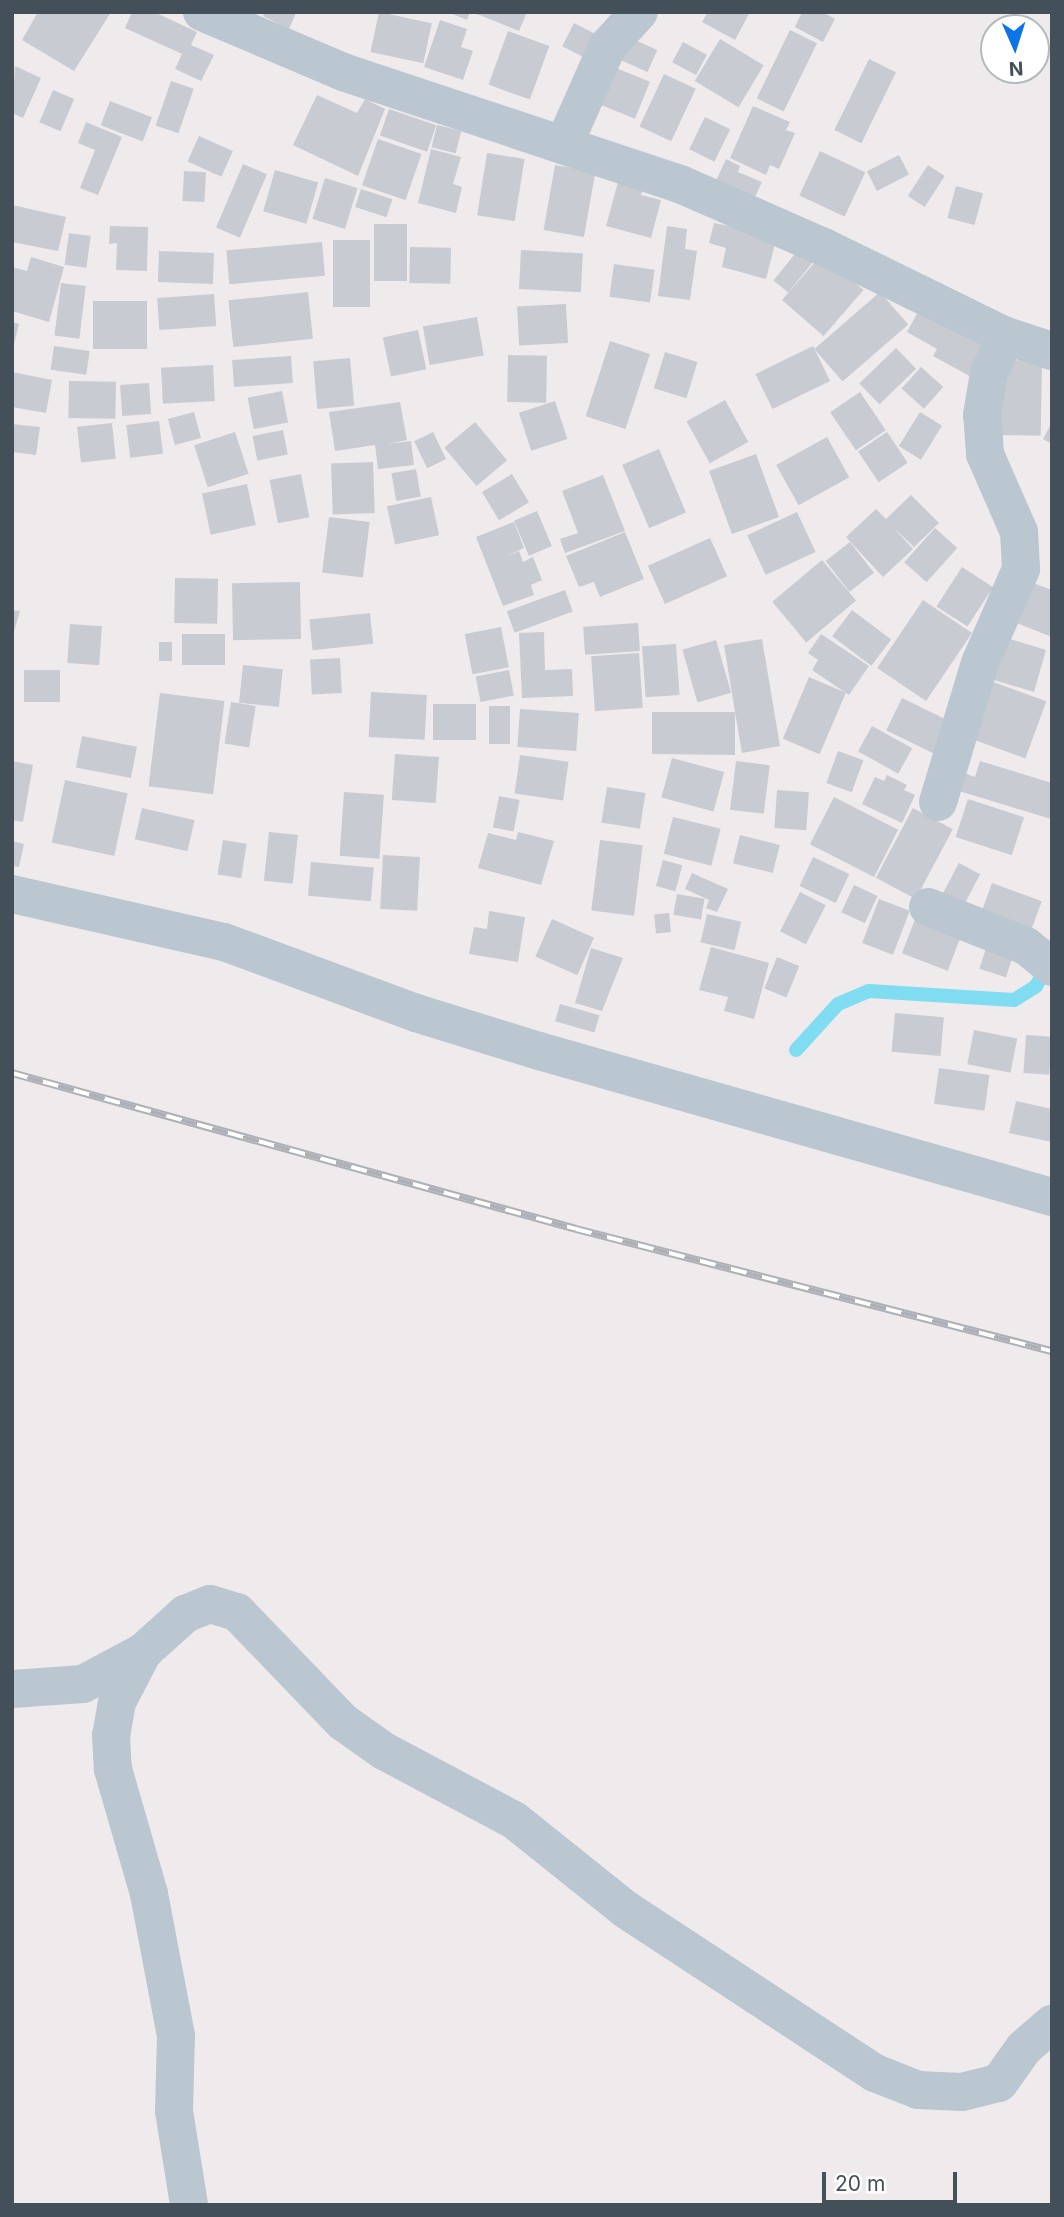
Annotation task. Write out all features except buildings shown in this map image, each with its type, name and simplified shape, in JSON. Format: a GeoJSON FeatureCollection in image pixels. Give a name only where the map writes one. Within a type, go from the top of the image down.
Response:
{"type":"FeatureCollection","features":[{"type":"Feature","properties":{"kind":"street"},"geometry":{"type":"LineString","coordinates":[[202,12],[346,73],[565,142],[704,194],[1006,336],[1052,351]]}},
{"type":"Feature","properties":{"kind":"street"},"geometry":{"type":"LineString","coordinates":[[565,142],[607,47],[639,12]]}},
{"type":"Feature","properties":{"kind":"street"},"geometry":{"type":"LineString","coordinates":[[938,803],[980,663],[1021,569],[1019,532],[985,454],[982,415],[989,373],[1006,336]]}},
{"type":"Feature","properties":{"kind":"street"},"geometry":{"type":"LineString","coordinates":[[12,894],[224,942],[416,1013],[539,1051],[1052,1197]]}},
{"type":"Feature","properties":{"kind":"street"},"geometry":{"type":"LineString","coordinates":[[928,907],[1026,946],[1052,967]]}},
{"type":"Feature","properties":{"kind":"street"},"geometry":{"type":"LineString","coordinates":[[12,1689],[83,1684],[143,1652],[185,1614],[210,1604],[237,1612],[343,1722],[384,1751],[514,1820],[625,1909],[875,2073],[918,2090],[962,2092],[999,2083],[1024,2048],[1052,2024]]}},
{"type":"Feature","properties":{"kind":"street"},"geometry":{"type":"LineString","coordinates":[[143,1652],[117,1702],[111,1735],[113,1769],[149,1894],[176,2035],[174,2111],[189,2205]]}},
{"type":"Feature","properties":{"kind":"waterway"},"geometry":{"type":"LineString","coordinates":[[796,1050],[838,1004],[869,991],[1014,1000],[1036,986],[1048,965]]}},
{"type":"Feature","properties":{"kind":"railway"},"geometry":{"type":"LineString","coordinates":[[12,1073],[576,1229],[1052,1351]]}}]}
